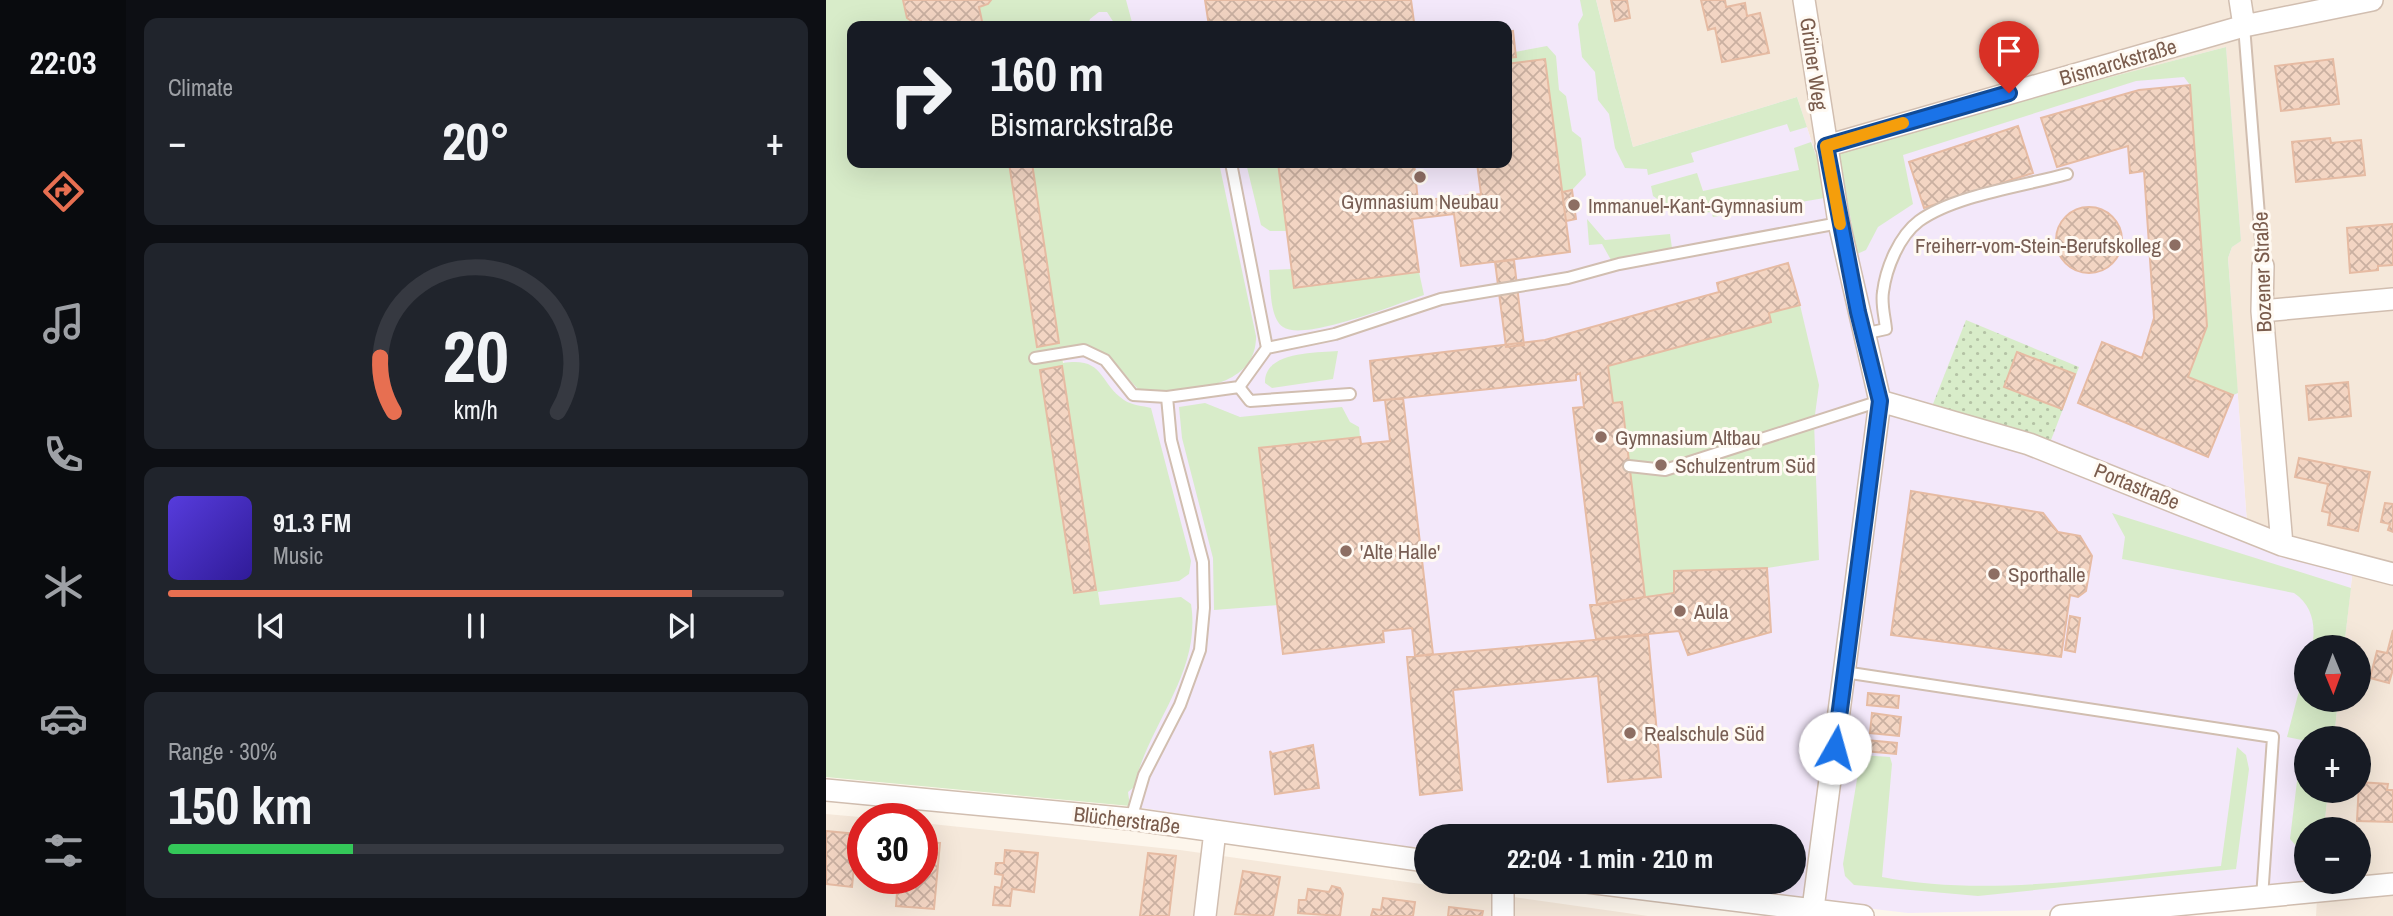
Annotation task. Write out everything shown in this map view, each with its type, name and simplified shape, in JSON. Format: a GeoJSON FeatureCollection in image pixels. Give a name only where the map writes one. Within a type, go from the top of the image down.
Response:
{"type":"FeatureCollection","features":[{"type":"Feature","properties":{"kind":"street","name":"Grüner Weg"},"geometry":{"type":"LineString","coordinates":[[1804,0],[1839,223],[1880,401],[1813,914]]}},
{"type":"Feature","properties":{"kind":"street","name":"Bozener Straße"},"geometry":{"type":"LineString","coordinates":[[2240,0],[2244,26]]}},
{"type":"Feature","properties":{"kind":"street","name":"Bismarckstraße"},"geometry":{"type":"LineString","coordinates":[[1826,146],[2244,26],[2372,0]]}},
{"type":"Feature","properties":{"kind":"street","name":"Bozener Straße"},"geometry":{"type":"LineString","coordinates":[[2263,267],[2262,311],[2282,545]]}},
{"type":"Feature","properties":{"kind":"street"},"geometry":{"type":"LineString","coordinates":[[2262,311],[2393,299]]}},
{"type":"Feature","properties":{"kind":"street","name":"Portastraße"},"geometry":{"type":"LineString","coordinates":[[1880,401],[2029,444],[2120,478],[2282,545],[2393,574]]}},
{"type":"Feature","properties":{"kind":"street","name":"Blücherstraße"},"geometry":{"type":"LineString","coordinates":[[826,790],[1131,819],[1414,859]]}},
{"type":"Feature","properties":{"kind":"street"},"geometry":{"type":"LineString","coordinates":[[1205,916],[1215,831]]}},
{"type":"Feature","properties":{"kind":"street"},"geometry":{"type":"LineString","coordinates":[[2061,916],[2393,884]]}},
{"type":"Feature","properties":{"kind":"street"},"geometry":{"type":"LineString","coordinates":[[1503,894],[1503,916]]}},
{"type":"Feature","properties":{"kind":"street"},"geometry":{"type":"LineString","coordinates":[[1672,894],[1813,914],[1863,916]]}},
{"type":"Feature","properties":{"kind":"lane","name":"Bozener Straße"},"geometry":{"type":"LineString","coordinates":[[2244,26],[2256,149],[2263,267]]}},
{"type":"Feature","properties":{"kind":"lane"},"geometry":{"type":"LineString","coordinates":[[1232,168],[1268,348]]}},
{"type":"Feature","properties":{"kind":"lane"},"geometry":{"type":"LineString","coordinates":[[1863,334],[1886,329],[1882,293],[1890,266],[1903,238],[1919,221],[1957,204],[2067,174]]}},
{"type":"Feature","properties":{"kind":"lane"},"geometry":{"type":"LineString","coordinates":[[1035,358],[1084,350],[1105,360],[1133,395],[1167,397],[1239,387],[1268,348],[1335,334],[1441,299],[1568,278],[1619,264],[1839,223]]}},
{"type":"Feature","properties":{"kind":"lane"},"geometry":{"type":"LineString","coordinates":[[1239,387],[1250,401],[1350,394]]}},
{"type":"Feature","properties":{"kind":"lane"},"geometry":{"type":"LineString","coordinates":[[1131,819],[1144,775],[1180,705],[1200,650],[1204,608],[1203,562],[1171,440],[1167,397]]}},
{"type":"Feature","properties":{"kind":"lane"},"geometry":{"type":"LineString","coordinates":[[1629,466],[1665,470],[1880,401]]}},
{"type":"Feature","properties":{"kind":"lane"},"geometry":{"type":"LineString","coordinates":[[1844,672],[2273,737],[2262,898]]}},
{"type":"Feature","properties":{"kind":"shaded area","name":"Schulzentrum Süd"},"geometry":{"type":"Polygon","coordinates":[[[1027,0],[1596,0],[1633,147],[1797,97],[1816,155],[2226,47],[2241,241],[2232,247],[2228,258],[2248,537],[2353,568],[2345,635],[2294,635],[2294,712],[2337,712],[2335,726],[2294,726],[2294,803],[2327,803],[2325,817],[2294,817],[2294,889],[2047,910],[1908,913],[1745,894],[1806,894],[1806,824],[1414,824],[1414,850],[1130,806],[1035,168],[1512,168],[1512,21],[1031,21],[1027,0]]]}},
{"type":"Feature","properties":{"kind":"shaded area"},"geometry":{"type":"Polygon","coordinates":[[[1596,0],[2393,0],[2393,916],[2316,916],[2317,894],[2371,894],[2371,817],[2325,817],[2327,803],[2371,803],[2371,726],[2335,726],[2337,712],[2371,712],[2371,635],[2345,635],[2353,568],[2248,538],[2228,258],[2232,247],[2226,47],[1816,155],[1797,97],[1633,147],[1596,0]]]}},
{"type":"Feature","properties":{"kind":"shaded area"},"geometry":{"type":"Polygon","coordinates":[[[826,814],[847,816],[847,894],[938,894],[938,825],[1180,850],[1414,883],[1414,894],[1492,894],[1648,916],[826,916],[826,814]]]}},
{"type":"Feature","properties":{"kind":"green space"},"geometry":{"type":"Polygon","coordinates":[[[826,0],[1126,0],[1132,21],[1113,21],[1107,12],[1099,12],[1089,21],[847,21],[847,168],[1220,168],[1256,336],[1253,355],[1244,368],[1230,378],[1193,389],[1138,389],[1106,354],[1097,349],[1075,346],[1060,348],[1063,363],[1077,362],[1094,367],[1124,400],[1151,408],[1191,561],[1189,574],[1179,581],[1098,592],[1100,605],[1181,597],[1191,604],[1189,653],[1181,676],[1150,742],[1134,787],[1128,792],[1130,806],[826,777],[826,0]]]}},
{"type":"Feature","properties":{"kind":"green space"},"geometry":{"type":"Polygon","coordinates":[[[1580,0],[1596,0],[1633,147],[1797,97],[1807,127],[1790,132],[1787,124],[1691,153],[1694,162],[1648,175],[1647,169],[1625,168],[1615,148],[1609,114],[1598,100],[1595,72],[1582,57],[1578,24],[1583,15],[1580,0]]]}},
{"type":"Feature","properties":{"kind":"green space"},"geometry":{"type":"Polygon","coordinates":[[[1547,46],[1556,56],[1559,90],[1566,96],[1572,131],[1581,138],[1586,175],[1572,190],[1562,192],[1545,59],[1512,63],[1515,52],[1547,46]]]}},
{"type":"Feature","properties":{"kind":"green space"},"geometry":{"type":"Polygon","coordinates":[[[2226,47],[2241,241],[2232,247],[2228,258],[2238,393],[2233,395],[2188,377],[2207,326],[2190,85],[2184,77],[2136,81],[1903,155],[1913,204],[1878,227],[1866,250],[1857,254],[1838,148],[2226,47]]]}},
{"type":"Feature","properties":{"kind":"green space"},"geometry":{"type":"Polygon","coordinates":[[[1811,142],[1816,155],[1823,153],[1830,197],[1713,217],[1711,212],[1682,216],[1653,196],[1651,186],[1697,173],[1703,191],[1799,170],[1794,148],[1811,142]]]}},
{"type":"Feature","properties":{"kind":"green space"},"geometry":{"type":"Polygon","coordinates":[[[1247,168],[1279,168],[1287,231],[1270,231],[1261,225],[1247,168]]]}},
{"type":"Feature","properties":{"kind":"green space"},"geometry":{"type":"Polygon","coordinates":[[[1587,219],[1605,240],[1670,234],[1672,248],[1611,260],[1602,244],[1589,245],[1587,219]]]}},
{"type":"Feature","properties":{"kind":"green space"},"geometry":{"type":"Polygon","coordinates":[[[1292,269],[1294,288],[1419,272],[1424,295],[1330,326],[1294,330],[1283,327],[1275,316],[1269,270],[1292,269]]]}},
{"type":"Feature","properties":{"kind":"green space"},"geometry":{"type":"Polygon","coordinates":[[[1800,305],[1819,385],[1814,422],[1819,560],[1767,568],[1674,571],[1674,593],[1645,597],[1622,403],[1613,403],[1608,366],[1771,322],[1769,313],[1800,305]]]}},
{"type":"Feature","properties":{"kind":"green space"},"geometry":{"type":"Polygon","coordinates":[[[1966,320],[2079,367],[2048,448],[1933,404],[1966,320]]]}},
{"type":"Feature","properties":{"kind":"green space"},"geometry":{"type":"Polygon","coordinates":[[[1338,351],[1333,379],[1272,388],[1265,383],[1267,373],[1282,359],[1338,351]]]}},
{"type":"Feature","properties":{"kind":"green space"},"geometry":{"type":"Polygon","coordinates":[[[1205,403],[1240,417],[1342,407],[1350,422],[1359,427],[1360,437],[1259,449],[1278,605],[1214,610],[1213,558],[1182,438],[1179,407],[1205,403]]]}},
{"type":"Feature","properties":{"kind":"green space"},"geometry":{"type":"Polygon","coordinates":[[[2112,513],[2351,588],[2345,635],[2314,635],[2309,610],[2294,593],[2122,559],[2125,537],[2112,513]]]}},
{"type":"Feature","properties":{"kind":"green space"},"geometry":{"type":"Polygon","coordinates":[[[2294,710],[2337,712],[2335,726],[2294,726],[2294,738],[2287,737],[2294,710]]]}},
{"type":"Feature","properties":{"kind":"green space"},"geometry":{"type":"Polygon","coordinates":[[[2237,747],[2246,755],[2249,769],[2236,869],[1978,896],[1854,885],[1845,876],[1843,864],[1861,755],[1890,757],[1892,764],[1882,877],[1964,886],[2051,883],[2221,866],[2237,747]]]}},
{"type":"Feature","properties":{"kind":"green space"},"geometry":{"type":"Polygon","coordinates":[[[2294,803],[2327,803],[2325,817],[2294,817],[2294,844],[2290,839],[2294,803]]]}},
{"type":"Feature","properties":{"kind":"building"},"geometry":{"type":"Polygon","coordinates":[[[903,0],[991,0],[979,7],[982,21],[911,21],[907,18],[903,0]]]}},
{"type":"Feature","properties":{"kind":"building"},"geometry":{"type":"Polygon","coordinates":[[[1205,0],[1411,0],[1414,21],[1208,21],[1205,0]]]}},
{"type":"Feature","properties":{"kind":"building"},"geometry":{"type":"Polygon","coordinates":[[[1611,0],[1627,0],[1630,18],[1615,21],[1611,0]]]}},
{"type":"Feature","properties":{"kind":"building"},"geometry":{"type":"Polygon","coordinates":[[[1701,0],[1725,0],[1726,7],[1745,3],[1747,16],[1760,13],[1769,53],[1722,62],[1715,28],[1708,30],[1701,0]]]}},
{"type":"Feature","properties":{"kind":"building"},"geometry":{"type":"Polygon","coordinates":[[[1512,31],[1516,57],[1512,57],[1512,31]]]}},
{"type":"Feature","properties":{"kind":"building","name":"Gymnasium Neubau"},"geometry":{"type":"Polygon","coordinates":[[[1545,59],[1570,252],[1461,266],[1454,214],[1412,219],[1419,272],[1294,288],[1279,168],[1415,168],[1418,201],[1481,194],[1478,168],[1512,168],[1512,63],[1545,59]]]}},
{"type":"Feature","properties":{"kind":"building"},"geometry":{"type":"Polygon","coordinates":[[[2333,59],[2339,104],[2281,111],[2275,66],[2333,59]]]}},
{"type":"Feature","properties":{"kind":"building","name":"Freiherr-vom-Stein-Berufskolleg"},"geometry":{"type":"Polygon","coordinates":[[[2190,85],[2207,326],[2188,377],[2233,395],[2208,457],[2078,403],[2102,342],[2142,358],[2154,318],[2144,171],[2130,173],[2128,146],[2057,167],[2041,118],[2139,90],[2190,85]]]}},
{"type":"Feature","properties":{"kind":"building"},"geometry":{"type":"Polygon","coordinates":[[[2018,126],[2033,173],[1924,208],[1909,162],[2018,126]]]}},
{"type":"Feature","properties":{"kind":"building"},"geometry":{"type":"Polygon","coordinates":[[[2330,138],[2331,143],[2361,140],[2365,175],[2296,182],[2292,142],[2330,138]]]}},
{"type":"Feature","properties":{"kind":"building"},"geometry":{"type":"Polygon","coordinates":[[[1010,168],[1033,168],[1059,343],[1037,347],[1010,168]]]}},
{"type":"Feature","properties":{"kind":"building"},"geometry":{"type":"Polygon","coordinates":[[[1572,190],[1576,219],[1566,221],[1562,192],[1572,190]]]}},
{"type":"Feature","properties":{"kind":"building"},"geometry":{"type":"Polygon","coordinates":[[[2089,207],[2102,209],[2112,217],[2120,227],[2120,253],[2112,263],[2102,271],[2089,273],[2076,271],[2066,263],[2058,253],[2056,240],[2058,227],[2066,217],[2076,209],[2089,207]]]}},
{"type":"Feature","properties":{"kind":"building"},"geometry":{"type":"Polygon","coordinates":[[[2393,224],[2393,265],[2378,266],[2378,270],[2350,273],[2347,228],[2393,224]]]}},
{"type":"Feature","properties":{"kind":"building"},"geometry":{"type":"Polygon","coordinates":[[[1514,260],[1524,345],[1506,347],[1495,262],[1514,260]]]}},
{"type":"Feature","properties":{"kind":"building","name":"Gymnasium Altbau"},"geometry":{"type":"Polygon","coordinates":[[[1788,263],[1800,305],[1769,313],[1771,322],[1608,366],[1613,403],[1622,402],[1645,597],[1597,605],[1573,408],[1584,407],[1580,373],[1576,375],[1576,380],[1374,401],[1370,361],[1545,340],[1719,292],[1717,283],[1788,263]]]}},
{"type":"Feature","properties":{"kind":"building"},"geometry":{"type":"Polygon","coordinates":[[[2017,352],[2075,374],[2062,409],[2004,387],[2017,352]]]}},
{"type":"Feature","properties":{"kind":"building"},"geometry":{"type":"Polygon","coordinates":[[[1062,366],[1096,590],[1074,593],[1040,370],[1062,366]]]}},
{"type":"Feature","properties":{"kind":"building"},"geometry":{"type":"Polygon","coordinates":[[[2348,382],[2351,416],[2309,420],[2306,386],[2348,382]]]}},
{"type":"Feature","properties":{"kind":"building","name":"'Alte Halle'"},"geometry":{"type":"Polygon","coordinates":[[[1403,398],[1433,654],[1415,656],[1412,628],[1383,631],[1384,642],[1283,654],[1259,448],[1360,437],[1361,444],[1390,441],[1385,400],[1403,398]]]}},
{"type":"Feature","properties":{"kind":"building"},"geometry":{"type":"Polygon","coordinates":[[[2299,458],[2370,472],[2358,531],[2328,525],[2330,513],[2322,511],[2328,484],[2295,477],[2299,458]]]}},
{"type":"Feature","properties":{"kind":"building","name":"Sporthalle"},"geometry":{"type":"Polygon","coordinates":[[[1911,491],[2043,513],[2058,532],[2080,536],[2092,556],[2086,591],[2078,597],[2070,595],[2061,657],[1891,635],[1911,491]]]}},
{"type":"Feature","properties":{"kind":"building"},"geometry":{"type":"Polygon","coordinates":[[[2385,503],[2393,504],[2393,532],[2388,530],[2390,524],[2381,522],[2385,503]]]}},
{"type":"Feature","properties":{"kind":"building","name":"Aula"},"geometry":{"type":"Polygon","coordinates":[[[1767,568],[1771,632],[1688,655],[1679,631],[1596,639],[1590,605],[1674,593],[1674,571],[1767,568]]]}},
{"type":"Feature","properties":{"kind":"building"},"geometry":{"type":"Polygon","coordinates":[[[2070,616],[2080,618],[2075,652],[2065,650],[2070,616]]]}},
{"type":"Feature","properties":{"kind":"building"},"geometry":{"type":"Polygon","coordinates":[[[2393,630],[2393,669],[2389,683],[2371,678],[2377,651],[2387,653],[2393,630]]]}},
{"type":"Feature","properties":{"kind":"building","name":"Realschule Süd"},"geometry":{"type":"Polygon","coordinates":[[[1648,635],[1661,777],[1608,782],[1598,676],[1453,690],[1462,790],[1420,795],[1407,657],[1648,635]]]}},
{"type":"Feature","properties":{"kind":"building"},"geometry":{"type":"Polygon","coordinates":[[[1868,693],[1899,696],[1898,708],[1867,705],[1868,693]]]}},
{"type":"Feature","properties":{"kind":"building"},"geometry":{"type":"Polygon","coordinates":[[[1872,713],[1901,717],[1899,736],[1870,733],[1872,713]]]}},
{"type":"Feature","properties":{"kind":"building"},"geometry":{"type":"Polygon","coordinates":[[[1866,740],[1897,743],[1896,754],[1865,751],[1866,740]]]}},
{"type":"Feature","properties":{"kind":"building"},"geometry":{"type":"Polygon","coordinates":[[[1313,745],[1319,788],[1275,794],[1270,751],[1272,754],[1313,745]]]}},
{"type":"Feature","properties":{"kind":"building"},"geometry":{"type":"Polygon","coordinates":[[[2371,783],[2388,784],[2387,790],[2393,790],[2393,822],[2371,821],[2371,817],[2357,817],[2358,803],[2371,803],[2371,783]]]}},
{"type":"Feature","properties":{"kind":"building"},"geometry":{"type":"Polygon","coordinates":[[[826,831],[847,833],[847,886],[826,884],[826,831]]]}},
{"type":"Feature","properties":{"kind":"building"},"geometry":{"type":"Polygon","coordinates":[[[1005,850],[1038,853],[1034,892],[1012,889],[1010,906],[993,905],[995,887],[1001,888],[1003,875],[995,874],[996,863],[1004,863],[1005,850]]]}},
{"type":"Feature","properties":{"kind":"building"},"geometry":{"type":"Polygon","coordinates":[[[1148,853],[1176,856],[1169,916],[1140,916],[1148,853]]]}},
{"type":"Feature","properties":{"kind":"building"},"geometry":{"type":"Polygon","coordinates":[[[1243,871],[1280,877],[1273,916],[1235,914],[1243,871]]]}},
{"type":"Feature","properties":{"kind":"building"},"geometry":{"type":"Polygon","coordinates":[[[1332,886],[1340,888],[1343,894],[1340,916],[1298,913],[1299,900],[1306,900],[1308,889],[1329,892],[1332,886]]]}},
{"type":"Feature","properties":{"kind":"building"},"geometry":{"type":"Polygon","coordinates":[[[897,894],[935,894],[934,909],[896,906],[897,894]]]}},
{"type":"Feature","properties":{"kind":"building"},"geometry":{"type":"Polygon","coordinates":[[[1383,898],[1415,902],[1413,916],[1371,916],[1373,909],[1381,910],[1383,898]]]}},
{"type":"Feature","properties":{"kind":"building"},"geometry":{"type":"Polygon","coordinates":[[[1449,907],[1483,911],[1482,916],[1448,916],[1449,907]]]}},
{"type":"Feature","properties":{"kind":"slow traffic"},"geometry":{"type":"LineString","coordinates":[[1840,224],[1826,146],[1903,123]]}},
{"type":"Feature","properties":{"kind":"place","name":"Gymnasium Neubau"},"geometry":{"type":"Point","coordinates":[1420,177]}},
{"type":"Feature","properties":{"kind":"place","name":"Immanuel-Kant-Gymnasium"},"geometry":{"type":"Point","coordinates":[1574,205]}},
{"type":"Feature","properties":{"kind":"place","name":"Freiherr-vom-Stein-Berufskolleg"},"geometry":{"type":"Point","coordinates":[2175,245]}},
{"type":"Feature","properties":{"kind":"place","name":"Gymnasium Altbau"},"geometry":{"type":"Point","coordinates":[1601,437]}},
{"type":"Feature","properties":{"kind":"place","name":"Schulzentrum Süd"},"geometry":{"type":"Point","coordinates":[1661,465]}},
{"type":"Feature","properties":{"kind":"place","name":"'Alte Halle'"},"geometry":{"type":"Point","coordinates":[1346,551]}},
{"type":"Feature","properties":{"kind":"place","name":"Sporthalle"},"geometry":{"type":"Point","coordinates":[1994,574]}},
{"type":"Feature","properties":{"kind":"place","name":"Aula"},"geometry":{"type":"Point","coordinates":[1680,611]}},
{"type":"Feature","properties":{"kind":"place","name":"Realschule Süd"},"geometry":{"type":"Point","coordinates":[1630,733]}},
{"type":"Feature","properties":{"kind":"route"},"geometry":{"type":"LineString","coordinates":[[1835,748],[1880,401],[1839,223],[1826,146],[2009,93]]}}]}
